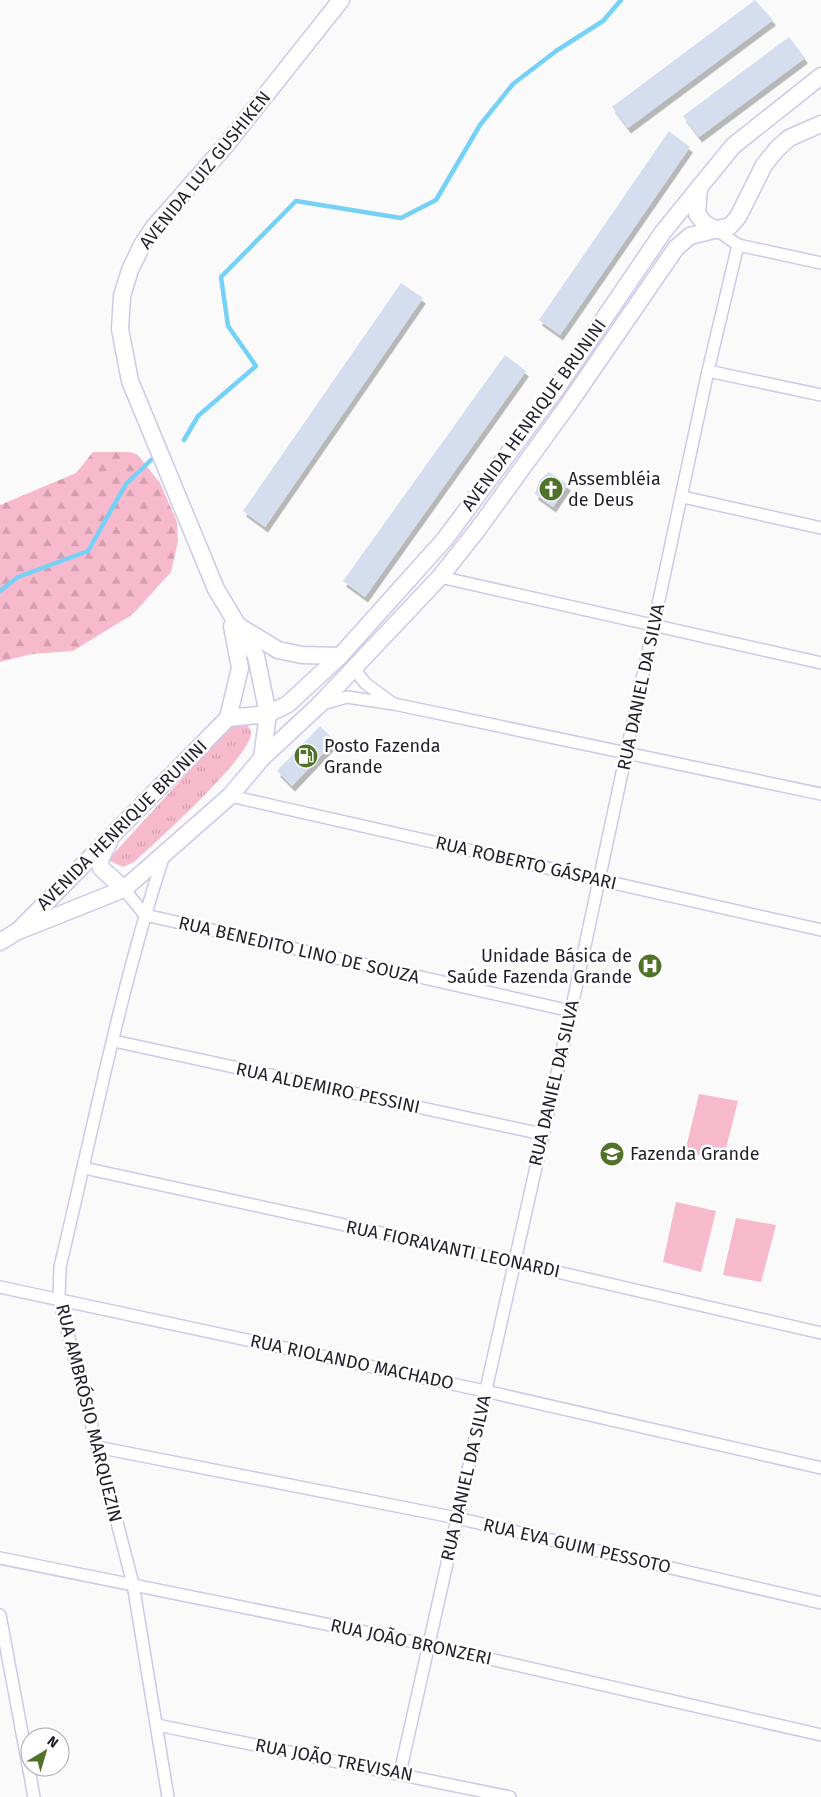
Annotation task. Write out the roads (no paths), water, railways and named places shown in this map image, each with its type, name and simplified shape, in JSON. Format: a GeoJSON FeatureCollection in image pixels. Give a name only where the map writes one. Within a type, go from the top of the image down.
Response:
{"type":"FeatureCollection","features":[{"type":"Feature","properties":{"kind":"main road","name":"AVENIDA LUIZ GUSHIKEN"},"geometry":{"type":"LineString","coordinates":[[268,714],[256,656],[216,589],[130,380],[120,329],[122,296],[130,270],[142,245],[154,228],[226,145],[341,0]]}},
{"type":"Feature","properties":{"kind":"main road","name":"AVENIDA HENRIQUE BRUNINI"},"geometry":{"type":"LineString","coordinates":[[268,714],[298,698],[340,656],[446,539],[556,389],[663,232],[733,146],[801,89],[821,76]]}},
{"type":"Feature","properties":{"kind":"main road"},"geometry":{"type":"LineString","coordinates":[[801,89],[813,90],[821,95]]}},
{"type":"Feature","properties":{"kind":"main road","name":"AVENIDA HENRIQUE BRUNINI"},"geometry":{"type":"LineString","coordinates":[[0,942],[16,932],[124,889],[230,796],[262,758],[318,706],[440,576],[568,405],[676,248],[690,236],[730,226],[738,217],[764,165],[777,149],[789,138],[821,124]]}},
{"type":"Feature","properties":{"kind":"main road"},"geometry":{"type":"LineString","coordinates":[[699,187],[696,203],[697,214],[705,224],[717,230]]}},
{"type":"Feature","properties":{"kind":"main road","name":"AVENIDA LUIZ GUSHIKEN"},"geometry":{"type":"LineString","coordinates":[[227,609],[240,668],[228,718]]}},
{"type":"Feature","properties":{"kind":"main road"},"geometry":{"type":"LineString","coordinates":[[238,626],[278,650],[302,656],[340,656]]}},
{"type":"Feature","properties":{"kind":"main road"},"geometry":{"type":"LineString","coordinates":[[228,718],[268,714],[262,758]]}},
{"type":"Feature","properties":{"kind":"main road","name":"AVENIDA HENRIQUE BRUNINI"},"geometry":{"type":"LineString","coordinates":[[16,932],[228,718]]}},
{"type":"Feature","properties":{"kind":"main road"},"geometry":{"type":"LineString","coordinates":[[115,831],[102,854],[100,864],[106,874],[124,889]]}},
{"type":"Feature","properties":{"kind":"street"},"geometry":{"type":"LineString","coordinates":[[717,230],[738,245],[821,263]]}},
{"type":"Feature","properties":{"kind":"street","name":"RUA DANIEL DA SILVA"},"geometry":{"type":"LineString","coordinates":[[400,1773],[571,1011],[683,497],[708,372],[738,245]]}},
{"type":"Feature","properties":{"kind":"street"},"geometry":{"type":"LineString","coordinates":[[708,372],[821,395]]}},
{"type":"Feature","properties":{"kind":"street"},"geometry":{"type":"LineString","coordinates":[[683,497],[821,528]]}},
{"type":"Feature","properties":{"kind":"street"},"geometry":{"type":"LineString","coordinates":[[440,576],[821,664]]}},
{"type":"Feature","properties":{"kind":"street"},"geometry":{"type":"LineString","coordinates":[[354,667],[365,683],[394,704]]}},
{"type":"Feature","properties":{"kind":"street"},"geometry":{"type":"LineString","coordinates":[[318,706],[347,698],[394,704],[821,794]]}},
{"type":"Feature","properties":{"kind":"street","name":"RUA ROBERTO GÁSPARI"},"geometry":{"type":"LineString","coordinates":[[230,796],[821,930]]}},
{"type":"Feature","properties":{"kind":"street","name":"RUA AMBRÓSIO MARQUEZIN"},"geometry":{"type":"LineString","coordinates":[[164,855],[144,915],[60,1266],[59,1300],[134,1584],[168,1797]]}},
{"type":"Feature","properties":{"kind":"street"},"geometry":{"type":"LineString","coordinates":[[124,889],[144,915]]}},
{"type":"Feature","properties":{"kind":"street","name":"RUA BENEDITO LINO DE SOUZA"},"geometry":{"type":"LineString","coordinates":[[144,915],[571,1011]]}},
{"type":"Feature","properties":{"kind":"street","name":"RUA ALDEMIRO PESSINI"},"geometry":{"type":"LineString","coordinates":[[114,1041],[542,1134]]}},
{"type":"Feature","properties":{"kind":"street","name":"RUA FIORAVANTI LEONARDI"},"geometry":{"type":"LineString","coordinates":[[84,1168],[514,1262],[821,1334]]}},
{"type":"Feature","properties":{"kind":"street","name":"RUA RIOLANDO MACHADO"},"geometry":{"type":"LineString","coordinates":[[0,1287],[485,1391],[821,1468]]}},
{"type":"Feature","properties":{"kind":"street","name":"RUA EVA GUIM PESSOTO"},"geometry":{"type":"LineString","coordinates":[[97,1447],[457,1518],[821,1603]]}},
{"type":"Feature","properties":{"kind":"street","name":"RUA JOÃO BRONZERI"},"geometry":{"type":"LineString","coordinates":[[0,1558],[429,1645],[821,1735]]}},
{"type":"Feature","properties":{"kind":"street"},"geometry":{"type":"LineString","coordinates":[[0,1615],[34,1797]]}},
{"type":"Feature","properties":{"kind":"street","name":"RUA JOÃO TREVISAN"},"geometry":{"type":"LineString","coordinates":[[157,1725],[400,1773],[510,1797]]}},
{"type":"Feature","properties":{"kind":"waterway"},"geometry":{"type":"LineString","coordinates":[[184,440],[198,416],[256,366],[228,326],[221,277],[296,201],[401,218],[436,200],[480,125],[513,84],[556,51],[603,21],[621,0]]}},
{"type":"Feature","properties":{"kind":"waterway"},"geometry":{"type":"LineString","coordinates":[[0,591],[18,577],[88,551],[126,484],[151,460]]}},
{"type":"Feature","properties":{"kind":"place","name":"Assembléia de Deus"},"geometry":{"type":"Point","coordinates":[551,489]}},
{"type":"Feature","properties":{"kind":"place","name":"Posto Fazenda Grande"},"geometry":{"type":"Point","coordinates":[306,756]}},
{"type":"Feature","properties":{"kind":"place","name":"Unidade Básica de Saúde Fazenda Grande"},"geometry":{"type":"Point","coordinates":[650,966]}},
{"type":"Feature","properties":{"kind":"place","name":"Fazenda Grande"},"geometry":{"type":"Point","coordinates":[612,1154]}}]}
